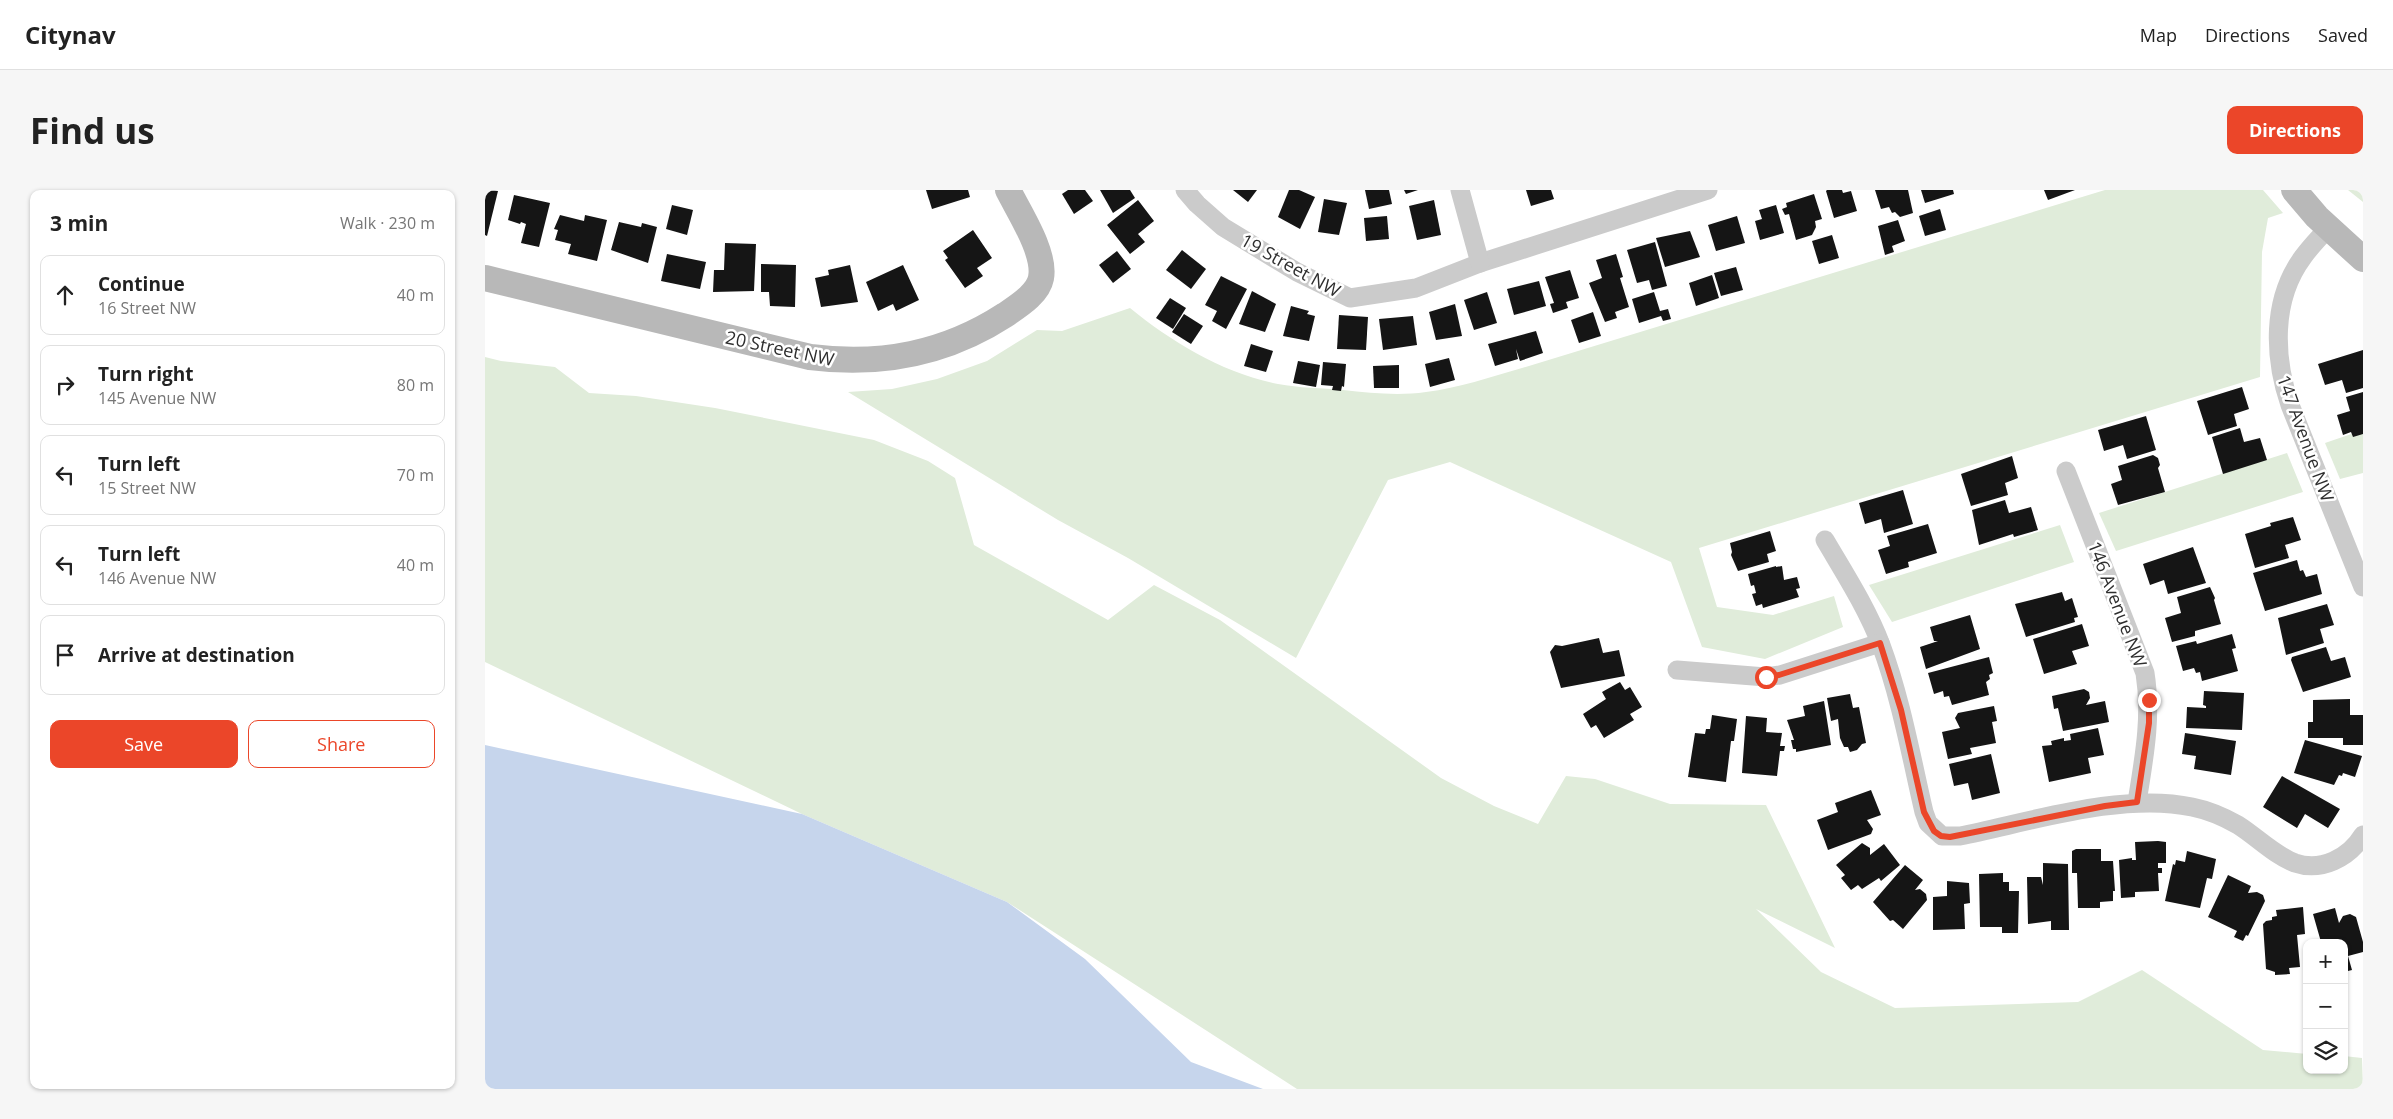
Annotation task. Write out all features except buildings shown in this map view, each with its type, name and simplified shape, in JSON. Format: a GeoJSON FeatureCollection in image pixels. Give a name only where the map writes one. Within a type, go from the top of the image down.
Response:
{"type":"FeatureCollection","features":[{"type":"Feature","properties":{"kind":"street","name":"20 Street NW"},"geometry":{"type":"LineString","coordinates":[[485,278],[810,357],[863,361],[916,354],[946,346],[981,330],[1028,299],[1041,278],[1041,263],[1033,239],[1008,190]]}},
{"type":"Feature","properties":{"kind":"street","name":"19 Street NW"},"geometry":{"type":"LineString","coordinates":[[1185,190],[1197,204],[1223,227],[1297,272],[1350,298],[1416,288],[1480,263],[1701,191]]}},
{"type":"Feature","properties":{"kind":"street"},"geometry":{"type":"LineString","coordinates":[[1459,190],[1480,263]]}},
{"type":"Feature","properties":{"kind":"street"},"geometry":{"type":"LineString","coordinates":[[2295,190],[2328,228],[2363,259]]}},
{"type":"Feature","properties":{"kind":"street","name":"147 Avenue NW"},"geometry":{"type":"LineString","coordinates":[[2328,228],[2303,256],[2287,287],[2279,316],[2279,359],[2282,382],[2290,406],[2363,587]]}},
{"type":"Feature","properties":{"kind":"street","name":"146 Avenue NW"},"geometry":{"type":"LineString","coordinates":[[2066,471],[2145,673],[2149,700],[2149,723],[2137,802]]}},
{"type":"Feature","properties":{"kind":"street"},"geometry":{"type":"LineString","coordinates":[[1825,540],[1880,643],[1901,710],[1924,812],[1934,831],[1941,836],[1960,836],[2105,806],[2137,802],[2165,802],[2193,807],[2214,814],[2236,824],[2281,856],[2296,863],[2324,864],[2340,859],[2363,835]]}},
{"type":"Feature","properties":{"kind":"street"},"geometry":{"type":"LineString","coordinates":[[1677,670],[1766,677],[1779,675],[1880,643]]}},
{"type":"Feature","properties":{"kind":"green space"},"geometry":{"type":"Polygon","coordinates":[[[2105,190],[2263,190],[2283,213],[2268,218],[2262,252],[2260,377],[1699,548],[1717,607],[1773,615],[1834,596],[1843,627],[1765,659],[1702,647],[1671,562],[1450,462],[1388,480],[1296,658],[1128,558],[1058,520],[848,392],[892,389],[937,379],[987,361],[1037,330],[1062,331],[1130,308],[1181,345],[1199,355],[1258,379],[1294,386],[1374,393],[1405,394],[1438,390],[1522,368],[2105,190]]]}},
{"type":"Feature","properties":{"kind":"green space"},"geometry":{"type":"Polygon","coordinates":[[[2348,190],[2363,190],[2363,202],[2348,190]]]}},
{"type":"Feature","properties":{"kind":"green space"},"geometry":{"type":"Polygon","coordinates":[[[485,357],[501,361],[555,367],[589,393],[636,396],[715,408],[874,440],[928,461],[955,478],[974,545],[1108,620],[1154,585],[1220,620],[1441,778],[1494,806],[1538,824],[1566,776],[1595,779],[1670,804],[1766,805],[1835,948],[1756,909],[1821,972],[1895,1008],[2078,1002],[2142,970],[2263,1050],[2303,1054],[2303,1074],[2348,1074],[2348,1056],[2362,1058],[2363,1089],[1297,1089],[1007,902],[802,814],[485,662],[485,357]]]}},
{"type":"Feature","properties":{"kind":"green space"},"geometry":{"type":"Polygon","coordinates":[[[2363,430],[2363,473],[2340,479],[2325,443],[2363,430]]]}},
{"type":"Feature","properties":{"kind":"green space"},"geometry":{"type":"Polygon","coordinates":[[[2287,453],[2303,492],[2116,551],[2099,513],[2287,453]]]}},
{"type":"Feature","properties":{"kind":"green space"},"geometry":{"type":"Polygon","coordinates":[[[2060,525],[2074,562],[1892,622],[1869,585],[2060,525]]]}},
{"type":"Feature","properties":{"kind":"water"},"geometry":{"type":"Polygon","coordinates":[[[485,745],[802,814],[1007,902],[1085,959],[1191,1062],[1263,1089],[485,1089],[485,745]]]}},
{"type":"Feature","properties":{"kind":"route"},"geometry":{"type":"LineString","coordinates":[[1766,677],[1779,675],[1880,643],[1901,710],[1924,812],[1928,823],[1934,831],[1941,836],[1950,837],[2105,806],[2137,802],[2149,723],[2149,700]]}}]}
